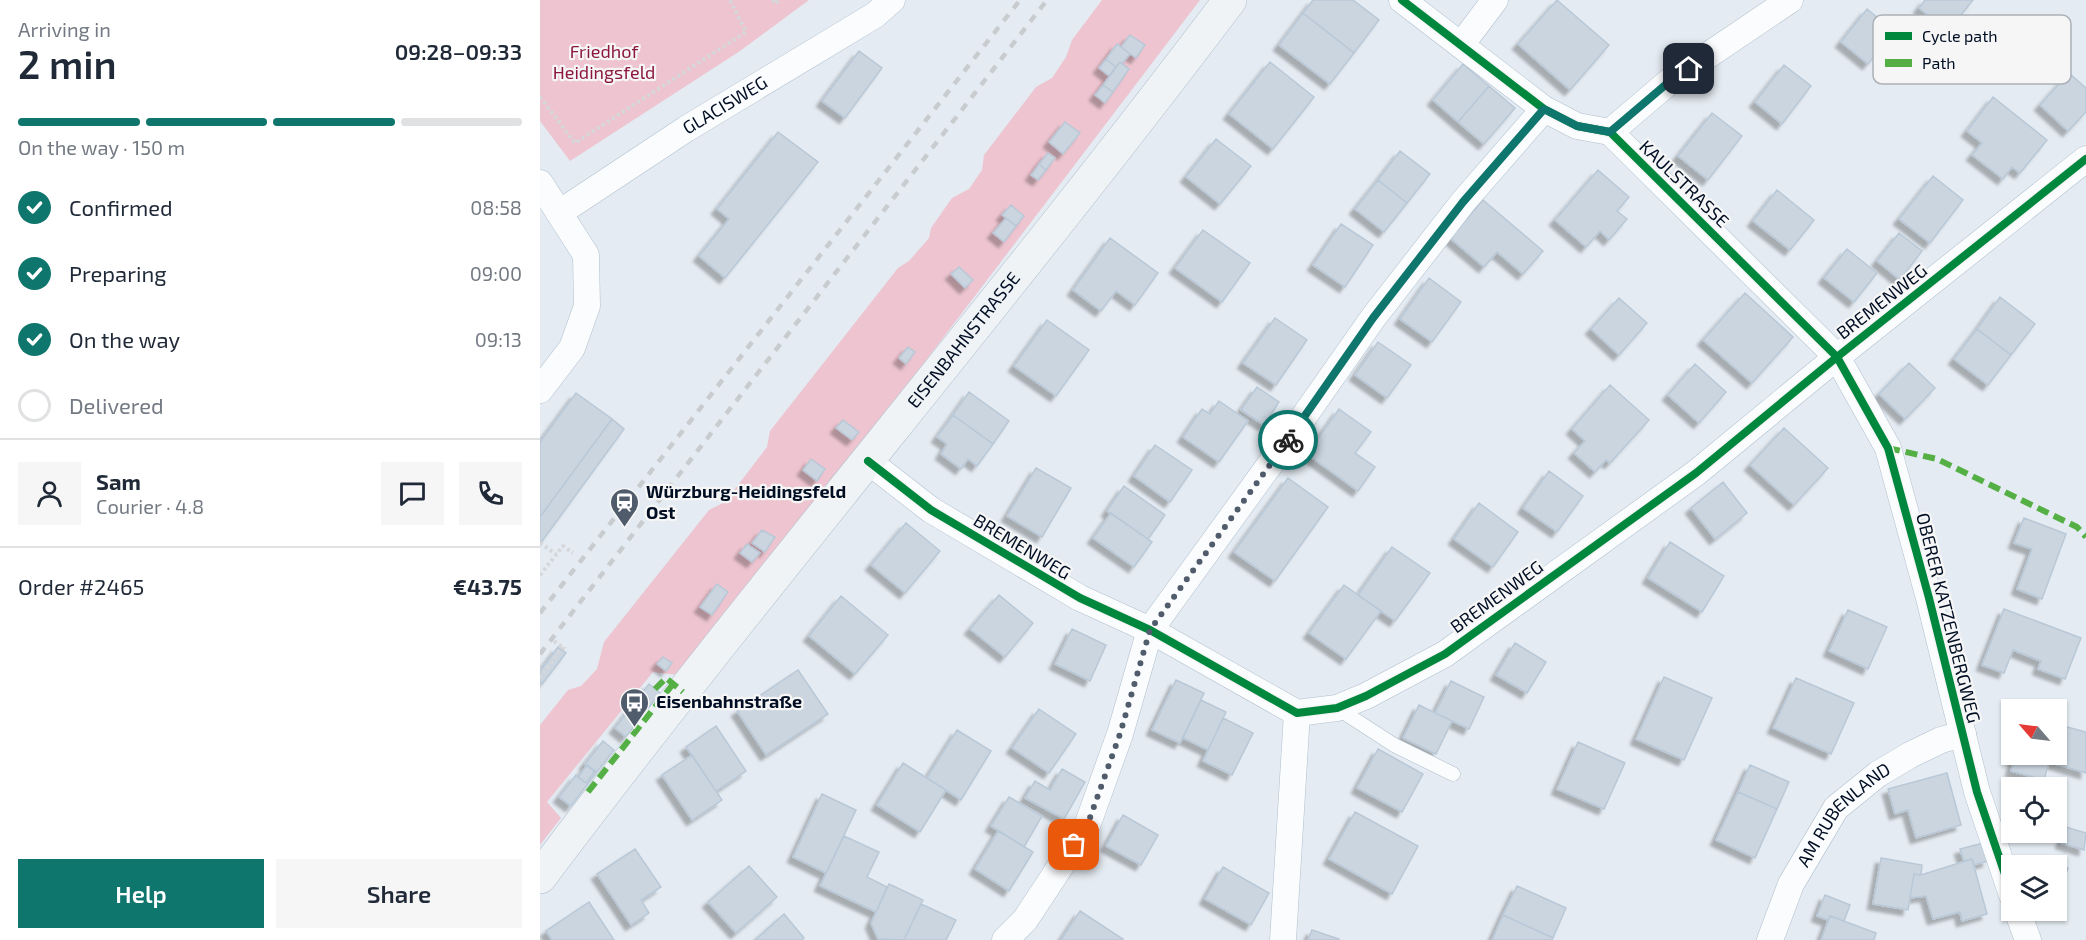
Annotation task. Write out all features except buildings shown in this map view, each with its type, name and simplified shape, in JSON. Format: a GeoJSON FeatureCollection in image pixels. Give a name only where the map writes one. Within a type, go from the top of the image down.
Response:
{"type":"FeatureCollection","features":[{"type":"Feature","properties":{"kind":"street","name":"GLACISWEG"},"geometry":{"type":"LineString","coordinates":[[559,213],[686,129],[875,15],[892,0]]}},
{"type":"Feature","properties":{"kind":"street","name":"EISENBAHNSTRASSE"},"geometry":{"type":"LineString","coordinates":[[540,877],[683,692],[1145,113],[1230,0]]}},
{"type":"Feature","properties":{"kind":"street"},"geometry":{"type":"LineString","coordinates":[[1402,0],[1544,109],[1577,126],[1610,132],[1670,81],[1790,0]]}},
{"type":"Feature","properties":{"kind":"street"},"geometry":{"type":"LineString","coordinates":[[1461,45],[1495,0]]}},
{"type":"Feature","properties":{"kind":"street"},"geometry":{"type":"LineString","coordinates":[[1005,940],[1025,920],[1087,826],[1120,734],[1150,630],[1373,318],[1463,202],[1544,109]]}},
{"type":"Feature","properties":{"kind":"street","name":"KAULSTRASSE"},"geometry":{"type":"LineString","coordinates":[[1610,132],[1837,357]]}},
{"type":"Feature","properties":{"kind":"street","name":"BREMENWEG"},"geometry":{"type":"LineString","coordinates":[[868,461],[931,510],[1080,598],[1150,630],[1297,712],[1337,708],[1366,696],[1444,654],[1696,473],[1837,357],[2086,159]]}},
{"type":"Feature","properties":{"kind":"street"},"geometry":{"type":"LineString","coordinates":[[540,183],[586,255],[587,306],[572,348],[540,390]]}},
{"type":"Feature","properties":{"kind":"street","name":"OBERER KATZENBERGWEG"},"geometry":{"type":"LineString","coordinates":[[1837,357],[1888,448],[1929,598],[1977,792],[2001,863]]}},
{"type":"Feature","properties":{"kind":"street"},"geometry":{"type":"LineString","coordinates":[[1283,940],[1297,712]]}},
{"type":"Feature","properties":{"kind":"street","name":"AM RUBENLAND"},"geometry":{"type":"LineString","coordinates":[[1770,940],[1791,884],[1836,808],[1878,774],[1910,755],[1941,740],[1963,734]]}},
{"type":"Feature","properties":{"kind":"street"},"geometry":{"type":"LineString","coordinates":[[2021,921],[2028,940]]}},
{"type":"Feature","properties":{"kind":"lane"},"geometry":{"type":"LineString","coordinates":[[1337,708],[1394,745],[1453,774]]}},
{"type":"Feature","properties":{"kind":"path"},"geometry":{"type":"LineString","coordinates":[[540,97],[575,143],[746,32],[730,0]]}},
{"type":"Feature","properties":{"kind":"path"},"geometry":{"type":"LineString","coordinates":[[773,0],[775,4],[780,0]]}},
{"type":"Feature","properties":{"kind":"path"},"geometry":{"type":"LineString","coordinates":[[540,543],[556,554]]}},
{"type":"Feature","properties":{"kind":"path"},"geometry":{"type":"LineString","coordinates":[[540,575],[563,546],[573,553]]}},
{"type":"Feature","properties":{"kind":"path"},"geometry":{"type":"LineString","coordinates":[[540,678],[564,648],[554,641]]}},
{"type":"Feature","properties":{"kind":"green space","name":"Friedhof Heidingsfeld"},"geometry":{"type":"Polygon","coordinates":[[[540,0],[809,0],[740,51],[570,161],[540,121],[540,0]]]}},
{"type":"Feature","properties":{"kind":"green space"},"geometry":{"type":"Polygon","coordinates":[[[1102,0],[1200,0],[857,451],[678,675],[653,672],[547,802],[561,818],[540,845],[540,725],[568,690],[581,686],[597,669],[604,642],[709,510],[725,502],[767,447],[770,431],[898,268],[909,261],[929,238],[931,228],[952,198],[969,189],[982,170],[984,155],[1036,87],[1052,78],[1066,57],[1072,40],[1102,0]]]}},
{"type":"Feature","properties":{"kind":"railway"},"geometry":{"type":"LineString","coordinates":[[540,613],[1020,0]]}},
{"type":"Feature","properties":{"kind":"railway"},"geometry":{"type":"LineString","coordinates":[[540,654],[1047,0]]}},
{"type":"Feature","properties":{"kind":"marked path"},"geometry":{"type":"LineString","coordinates":[[1888,448],[1937,459],[2077,527],[2086,537]]}},
{"type":"Feature","properties":{"kind":"marked path"},"geometry":{"type":"LineString","coordinates":[[655,689],[666,678],[683,692]]}},
{"type":"Feature","properties":{"kind":"marked path"},"geometry":{"type":"LineString","coordinates":[[588,792],[673,684]]}},
{"type":"Feature","properties":{"kind":"cycle path"},"geometry":{"type":"LineString","coordinates":[[1402,0],[1544,109],[1577,126],[1610,132],[1837,357],[1888,448],[1929,598],[1977,792],[2001,863]]}},
{"type":"Feature","properties":{"kind":"cycle path"},"geometry":{"type":"LineString","coordinates":[[868,461],[931,510],[1080,598],[1150,630],[1297,713],[1337,708],[1366,696],[1445,654],[1696,473],[1837,357],[2086,159]]}},
{"type":"Feature","properties":{"kind":"way so far"},"geometry":{"type":"LineString","coordinates":[[1074,845],[1087,826],[1120,734],[1150,630],[1288,440]]}},
{"type":"Feature","properties":{"kind":"place","name":"Würzburg-Heidingsfeld Ost"},"geometry":{"type":"Point","coordinates":[625,528]}},
{"type":"Feature","properties":{"kind":"place","name":"Eisenbahnstraße"},"geometry":{"type":"Point","coordinates":[635,728]}},
{"type":"Feature","properties":{"kind":"route"},"geometry":{"type":"LineString","coordinates":[[1288,440],[1373,318],[1463,202],[1544,109],[1577,126],[1610,132],[1670,81],[1689,69]]}}]}
